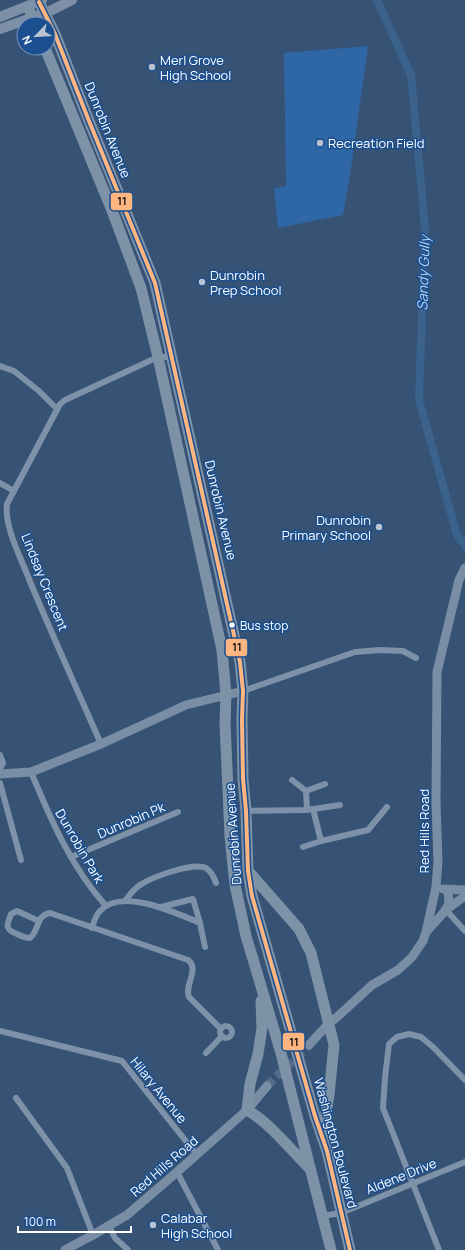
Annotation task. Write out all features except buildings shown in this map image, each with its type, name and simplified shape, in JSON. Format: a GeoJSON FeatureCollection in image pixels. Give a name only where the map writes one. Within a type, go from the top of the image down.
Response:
{"type":"FeatureCollection","features":[{"type":"Feature","properties":{"kind":"highway","name":"Dunrobin Avenue"},"geometry":{"type":"LineString","coordinates":[[41,1],[155,283],[240,662],[243,691],[243,780],[246,811],[248,871],[252,896],[295,1044]]}},
{"type":"Feature","properties":{"kind":"highway"},"geometry":{"type":"LineString","coordinates":[[28,7],[32,16]]}},
{"type":"Feature","properties":{"kind":"highway","name":"Dunrobin Avenue"},"geometry":{"type":"LineString","coordinates":[[48,56],[141,288],[158,357],[222,650],[226,695],[225,723],[230,836],[235,884],[246,936],[281,1053],[311,1171]]}},
{"type":"Feature","properties":{"kind":"highway"},"geometry":{"type":"LineString","coordinates":[[248,871],[299,929],[312,954],[334,1045],[329,1095],[322,1138]]}},
{"type":"Feature","properties":{"kind":"highway"},"geometry":{"type":"LineString","coordinates":[[259,981],[262,1008],[262,1028],[258,1054],[250,1084],[247,1110],[280,1138],[311,1171],[331,1250]]}},
{"type":"Feature","properties":{"kind":"highway","name":"Washington Boulevard"},"geometry":{"type":"LineString","coordinates":[[295,1044],[326,1151],[350,1250]]}},
{"type":"Feature","properties":{"kind":"main road"},"geometry":{"type":"LineString","coordinates":[[0,17],[41,1]]}},
{"type":"Feature","properties":{"kind":"main road"},"geometry":{"type":"LineString","coordinates":[[41,16],[69,1]]}},
{"type":"Feature","properties":{"kind":"main road"},"geometry":{"type":"LineString","coordinates":[[0,29],[16,25]]}},
{"type":"Feature","properties":{"kind":"main road","name":"Red Hills Road"},"geometry":{"type":"LineString","coordinates":[[308,1045],[329,1023],[372,985],[398,970],[412,957],[423,940],[426,932],[436,887],[438,862],[436,803],[437,672],[459,580],[465,568]]}},
{"type":"Feature","properties":{"kind":"main road"},"geometry":{"type":"LineString","coordinates":[[0,774],[31,772],[101,744],[186,705],[243,691]]}},
{"type":"Feature","properties":{"kind":"main road"},"geometry":{"type":"LineString","coordinates":[[436,887],[448,890],[465,890]]}},
{"type":"Feature","properties":{"kind":"main road"},"geometry":{"type":"LineString","coordinates":[[446,910],[449,904],[448,890]]}},
{"type":"Feature","properties":{"kind":"main road"},"geometry":{"type":"LineString","coordinates":[[426,932],[446,910],[465,896]]}},
{"type":"Feature","properties":{"kind":"main road"},"geometry":{"type":"LineString","coordinates":[[431,908],[446,910]]}},
{"type":"Feature","properties":{"kind":"main road","name":"Red Hills Road"},"geometry":{"type":"LineString","coordinates":[[65,1250],[127,1215],[247,1110],[267,1086]]}},
{"type":"Feature","properties":{"kind":"street","name":"Lindsay Crescent"},"geometry":{"type":"LineString","coordinates":[[101,744],[45,618],[10,528],[6,513],[7,504],[57,409],[65,400],[158,357],[172,357]]}},
{"type":"Feature","properties":{"kind":"street"},"geometry":{"type":"LineString","coordinates":[[0,366],[14,371],[39,391],[57,409]]}},
{"type":"Feature","properties":{"kind":"street"},"geometry":{"type":"LineString","coordinates":[[0,482],[14,491]]}},
{"type":"Feature","properties":{"kind":"street"},"geometry":{"type":"LineString","coordinates":[[243,691],[355,652],[380,650],[403,651],[416,658]]}},
{"type":"Feature","properties":{"kind":"street"},"geometry":{"type":"LineString","coordinates":[[0,755],[2,763],[0,769]]}},
{"type":"Feature","properties":{"kind":"street","name":"Dunrobin Park"},"geometry":{"type":"LineString","coordinates":[[31,772],[46,809],[62,842],[93,892],[106,906]]}},
{"type":"Feature","properties":{"kind":"street"},"geometry":{"type":"LineString","coordinates":[[292,780],[306,791],[310,809],[322,841]]}},
{"type":"Feature","properties":{"kind":"street"},"geometry":{"type":"LineString","coordinates":[[0,783],[21,860]]}},
{"type":"Feature","properties":{"kind":"street"},"geometry":{"type":"LineString","coordinates":[[306,791],[325,784]]}},
{"type":"Feature","properties":{"kind":"street"},"geometry":{"type":"LineString","coordinates":[[246,811],[310,809],[340,805]]}},
{"type":"Feature","properties":{"kind":"street"},"geometry":{"type":"LineString","coordinates":[[303,847],[368,830],[387,807]]}},
{"type":"Feature","properties":{"kind":"street","name":"Dunrobin Pk"},"geometry":{"type":"LineString","coordinates":[[71,858],[178,812]]}},
{"type":"Feature","properties":{"kind":"street"},"geometry":{"type":"LineString","coordinates":[[125,900],[132,891],[141,884],[160,876],[190,867],[205,868],[214,876],[216,883]]}},
{"type":"Feature","properties":{"kind":"street"},"geometry":{"type":"LineString","coordinates":[[161,907],[193,899],[205,947]]}},
{"type":"Feature","properties":{"kind":"street"},"geometry":{"type":"LineString","coordinates":[[92,928],[96,916],[100,910],[106,906],[125,900],[161,907],[200,923]]}},
{"type":"Feature","properties":{"kind":"street"},"geometry":{"type":"LineString","coordinates":[[446,910],[465,931]]}},
{"type":"Feature","properties":{"kind":"street"},"geometry":{"type":"LineString","coordinates":[[39,921],[17,911],[11,914],[8,927],[12,932],[26,938],[30,938],[34,934],[43,915],[50,913],[191,962],[193,968],[188,993],[222,1032],[206,1053]]}},
{"type":"Feature","properties":{"kind":"street","name":"Hilary Avenue"},"geometry":{"type":"LineString","coordinates":[[0,1031],[122,1061],[197,1155]]}},
{"type":"Feature","properties":{"kind":"street"},"geometry":{"type":"LineString","coordinates":[[439,1250],[383,1108],[389,1044],[397,1036],[409,1034],[421,1037],[433,1047],[465,1080]]}},
{"type":"Feature","properties":{"kind":"street"},"geometry":{"type":"LineString","coordinates":[[16,1098],[67,1168],[93,1235]]}},
{"type":"Feature","properties":{"kind":"street","name":"Aldene Drive"},"geometry":{"type":"LineString","coordinates":[[322,1216],[341,1213],[465,1162]]}},
{"type":"Feature","properties":{"kind":"street"},"geometry":{"type":"LineString","coordinates":[[177,1172],[218,1250]]}},
{"type":"Feature","properties":{"kind":"street"},"geometry":{"type":"LineString","coordinates":[[109,1226],[116,1238],[128,1250]]}},
{"type":"Feature","properties":{"kind":"shaded area","name":"Recreation Field"},"geometry":{"type":"Polygon","coordinates":[[[368,46],[343,215],[278,228],[274,188],[286,186],[284,53],[368,46]]]}},
{"type":"Feature","properties":{"kind":"waterway","name":"Sandy Gully"},"geometry":{"type":"LineString","coordinates":[[377,0],[411,75],[425,228],[419,400],[457,535],[465,546]]}},
{"type":"Feature","properties":{"kind":"tunnel"},"geometry":{"type":"LineString","coordinates":[[267,1086],[309,1045]]}},
{"type":"Feature","properties":{"kind":"transit line","name":"11"},"geometry":{"type":"LineString","coordinates":[[39,2],[55,34],[155,283],[240,662],[243,691],[243,779],[246,811],[248,871],[252,896],[315,1116],[327,1151],[350,1250]]}},
{"type":"Feature","properties":{"kind":"place","name":"Merl Grove High School"},"geometry":{"type":"Point","coordinates":[152,67]}},
{"type":"Feature","properties":{"kind":"place","name":"Recreation Field"},"geometry":{"type":"Point","coordinates":[320,143]}},
{"type":"Feature","properties":{"kind":"place","name":"Dunrobin Prep School"},"geometry":{"type":"Point","coordinates":[202,282]}},
{"type":"Feature","properties":{"kind":"place","name":"Dunrobin Primary School"},"geometry":{"type":"Point","coordinates":[379,527]}},
{"type":"Feature","properties":{"kind":"place","name":"Bus stop"},"geometry":{"type":"Point","coordinates":[232,625]}},
{"type":"Feature","properties":{"kind":"place","name":"Calabar High School"},"geometry":{"type":"Point","coordinates":[153,1225]}}]}
